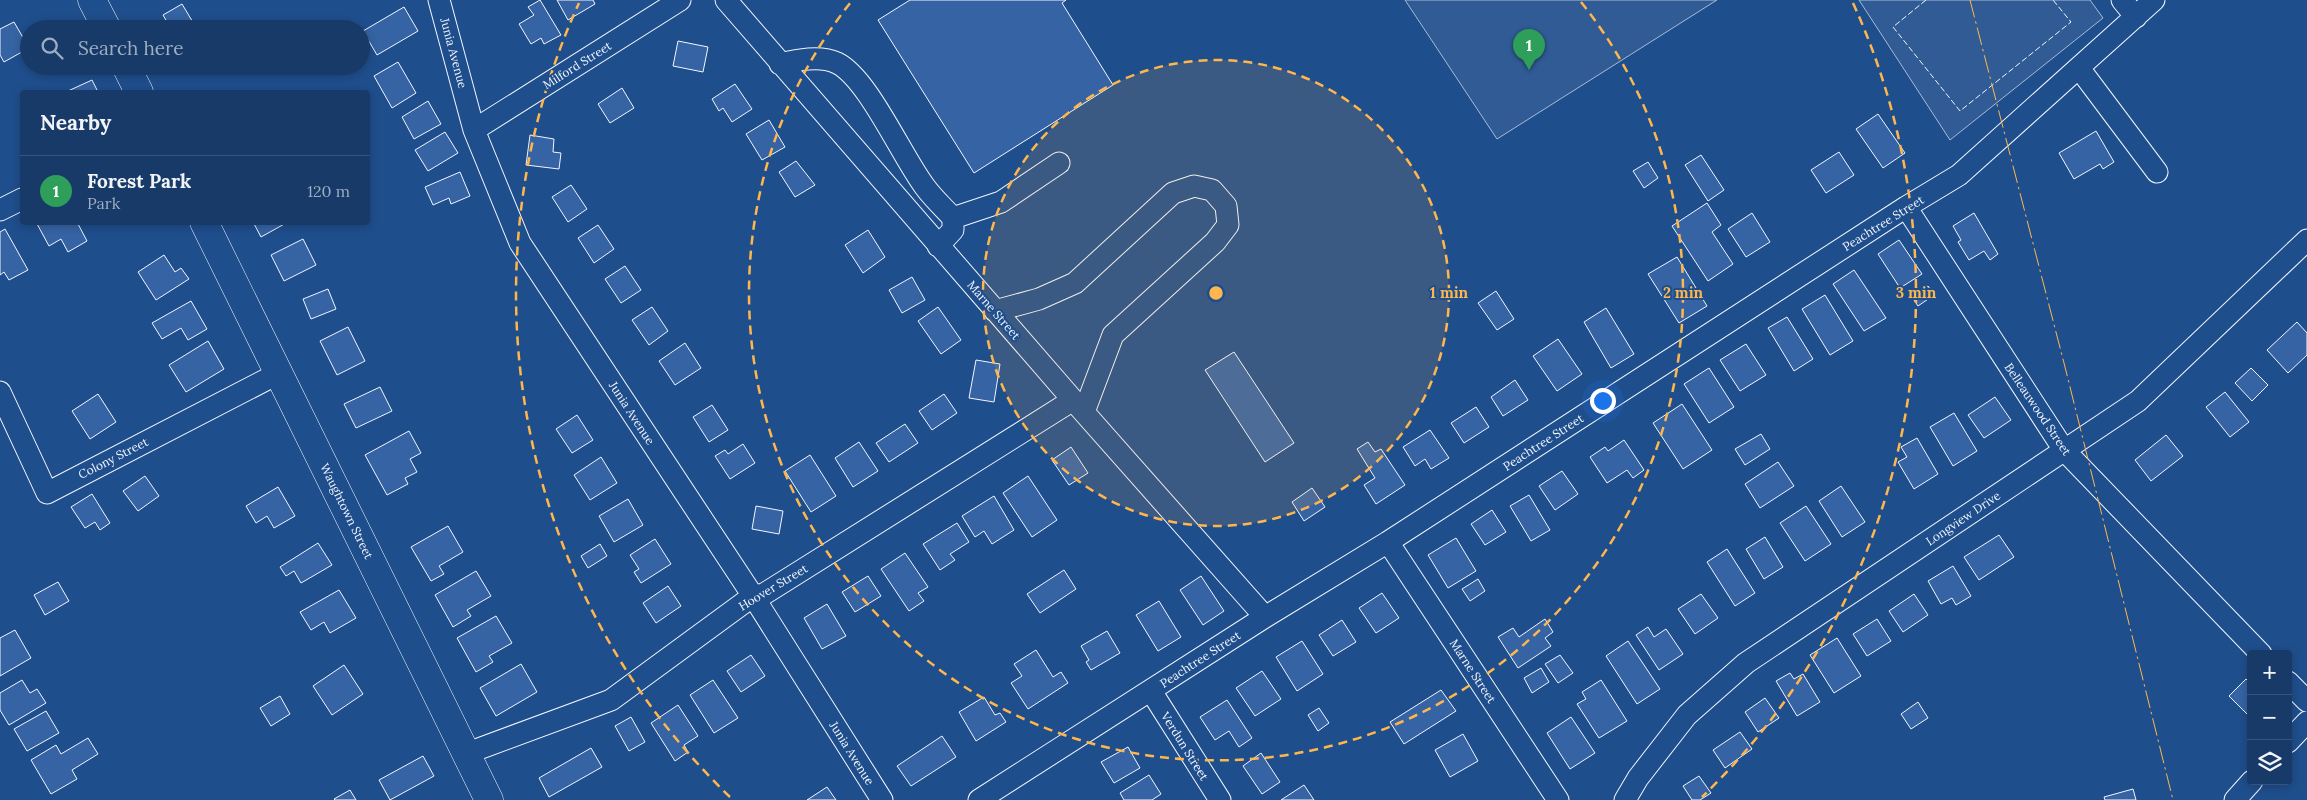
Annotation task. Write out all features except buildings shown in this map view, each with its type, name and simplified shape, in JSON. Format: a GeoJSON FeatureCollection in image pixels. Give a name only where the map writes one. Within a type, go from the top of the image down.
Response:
{"type":"FeatureCollection","features":[{"type":"Feature","properties":{"kind":"main road"},"geometry":{"type":"LineString","coordinates":[[92,0],[102,20]]}},
{"type":"Feature","properties":{"kind":"main road"},"geometry":{"type":"LineString","coordinates":[[130,75],[138,90]]}},
{"type":"Feature","properties":{"kind":"main road","name":"Waughtown Street"},"geometry":{"type":"LineString","coordinates":[[205,225],[489,800]]}},
{"type":"Feature","properties":{"kind":"street","name":"Junia Avenue"},"geometry":{"type":"LineString","coordinates":[[439,0],[474,130],[520,243],[753,596],[882,800]]}},
{"type":"Feature","properties":{"kind":"street","name":"Milford Street"},"geometry":{"type":"LineString","coordinates":[[474,130],[680,0]]}},
{"type":"Feature","properties":{"kind":"street","name":"Marne Street"},"geometry":{"type":"LineString","coordinates":[[726,0],[938,246],[1265,617]]}},
{"type":"Feature","properties":{"kind":"street"},"geometry":{"type":"LineString","coordinates":[[2122,0],[2136,17]]}},
{"type":"Feature","properties":{"kind":"street","name":"Peachtree Street"},"geometry":{"type":"LineString","coordinates":[[979,800],[1265,617],[1388,542],[1906,207],[1959,175],[2154,0]]}},
{"type":"Feature","properties":{"kind":"street"},"geometry":{"type":"LineString","coordinates":[[780,64],[806,59],[836,62],[848,71],[866,93],[925,186],[953,218],[953,230],[938,246]]}},
{"type":"Feature","properties":{"kind":"street"},"geometry":{"type":"LineString","coordinates":[[2079,68],[2157,172]]}},
{"type":"Feature","properties":{"kind":"street"},"geometry":{"type":"LineString","coordinates":[[953,218],[1001,202],[1059,163]]}},
{"type":"Feature","properties":{"kind":"street"},"geometry":{"type":"LineString","coordinates":[[995,310],[1039,299],[1075,283],[1173,193],[1194,186],[1212,190],[1226,206],[1228,225],[1215,242],[1113,335],[1078,406]]}},
{"type":"Feature","properties":{"kind":"street"},"geometry":{"type":"LineString","coordinates":[[0,210],[20,201]]}},
{"type":"Feature","properties":{"kind":"street","name":"Belleauwood Street"},"geometry":{"type":"LineString","coordinates":[[1906,207],[2064,450],[2257,650]]}},
{"type":"Feature","properties":{"kind":"street","name":"Longview Drive"},"geometry":{"type":"LineString","coordinates":[[1625,800],[1638,778],[1687,715],[1746,663],[2138,401],[2307,240]]}},
{"type":"Feature","properties":{"kind":"street","name":"Colony Street"},"geometry":{"type":"LineString","coordinates":[[0,392],[47,493],[279,373]]}},
{"type":"Feature","properties":{"kind":"street","name":"Hoover Street"},"geometry":{"type":"LineString","coordinates":[[466,754],[611,700],[753,596],[764,594],[1078,406]]}},
{"type":"Feature","properties":{"kind":"street","name":"Marne Street"},"geometry":{"type":"LineString","coordinates":[[1388,542],[1558,800]]}},
{"type":"Feature","properties":{"kind":"street"},"geometry":{"type":"LineString","coordinates":[[2292,686],[2307,701]]}},
{"type":"Feature","properties":{"kind":"street","name":"Verdun Street"},"geometry":{"type":"LineString","coordinates":[[1151,691],[1220,800]]}},
{"type":"Feature","properties":{"kind":"street"},"geometry":{"type":"LineString","coordinates":[[2290,740],[2307,722]]}},
{"type":"Feature","properties":{"kind":"street"},"geometry":{"type":"LineString","coordinates":[[2235,800],[2248,785]]}},
{"type":"Feature","properties":{"kind":"shaded area"},"geometry":{"type":"Polygon","coordinates":[[[1405,0],[1717,0],[1497,139],[1405,0]]]}},
{"type":"Feature","properties":{"kind":"shaded area"},"geometry":{"type":"Polygon","coordinates":[[[1859,0],[2090,0],[2103,18],[1950,140],[1859,0]]]}},
{"type":"Feature","properties":{"kind":"fence"},"geometry":{"type":"LineString","coordinates":[[1926,0],[1893,27],[1960,111],[2071,22],[2053,0]]}},
{"type":"Feature","properties":{"kind":"power"},"geometry":{"type":"LineString","coordinates":[[1970,0],[2064,363],[2173,800]]}},
{"type":"Feature","properties":{"kind":"place","name":"Forest Park"},"geometry":{"type":"Point","coordinates":[1529,70]}}]}
